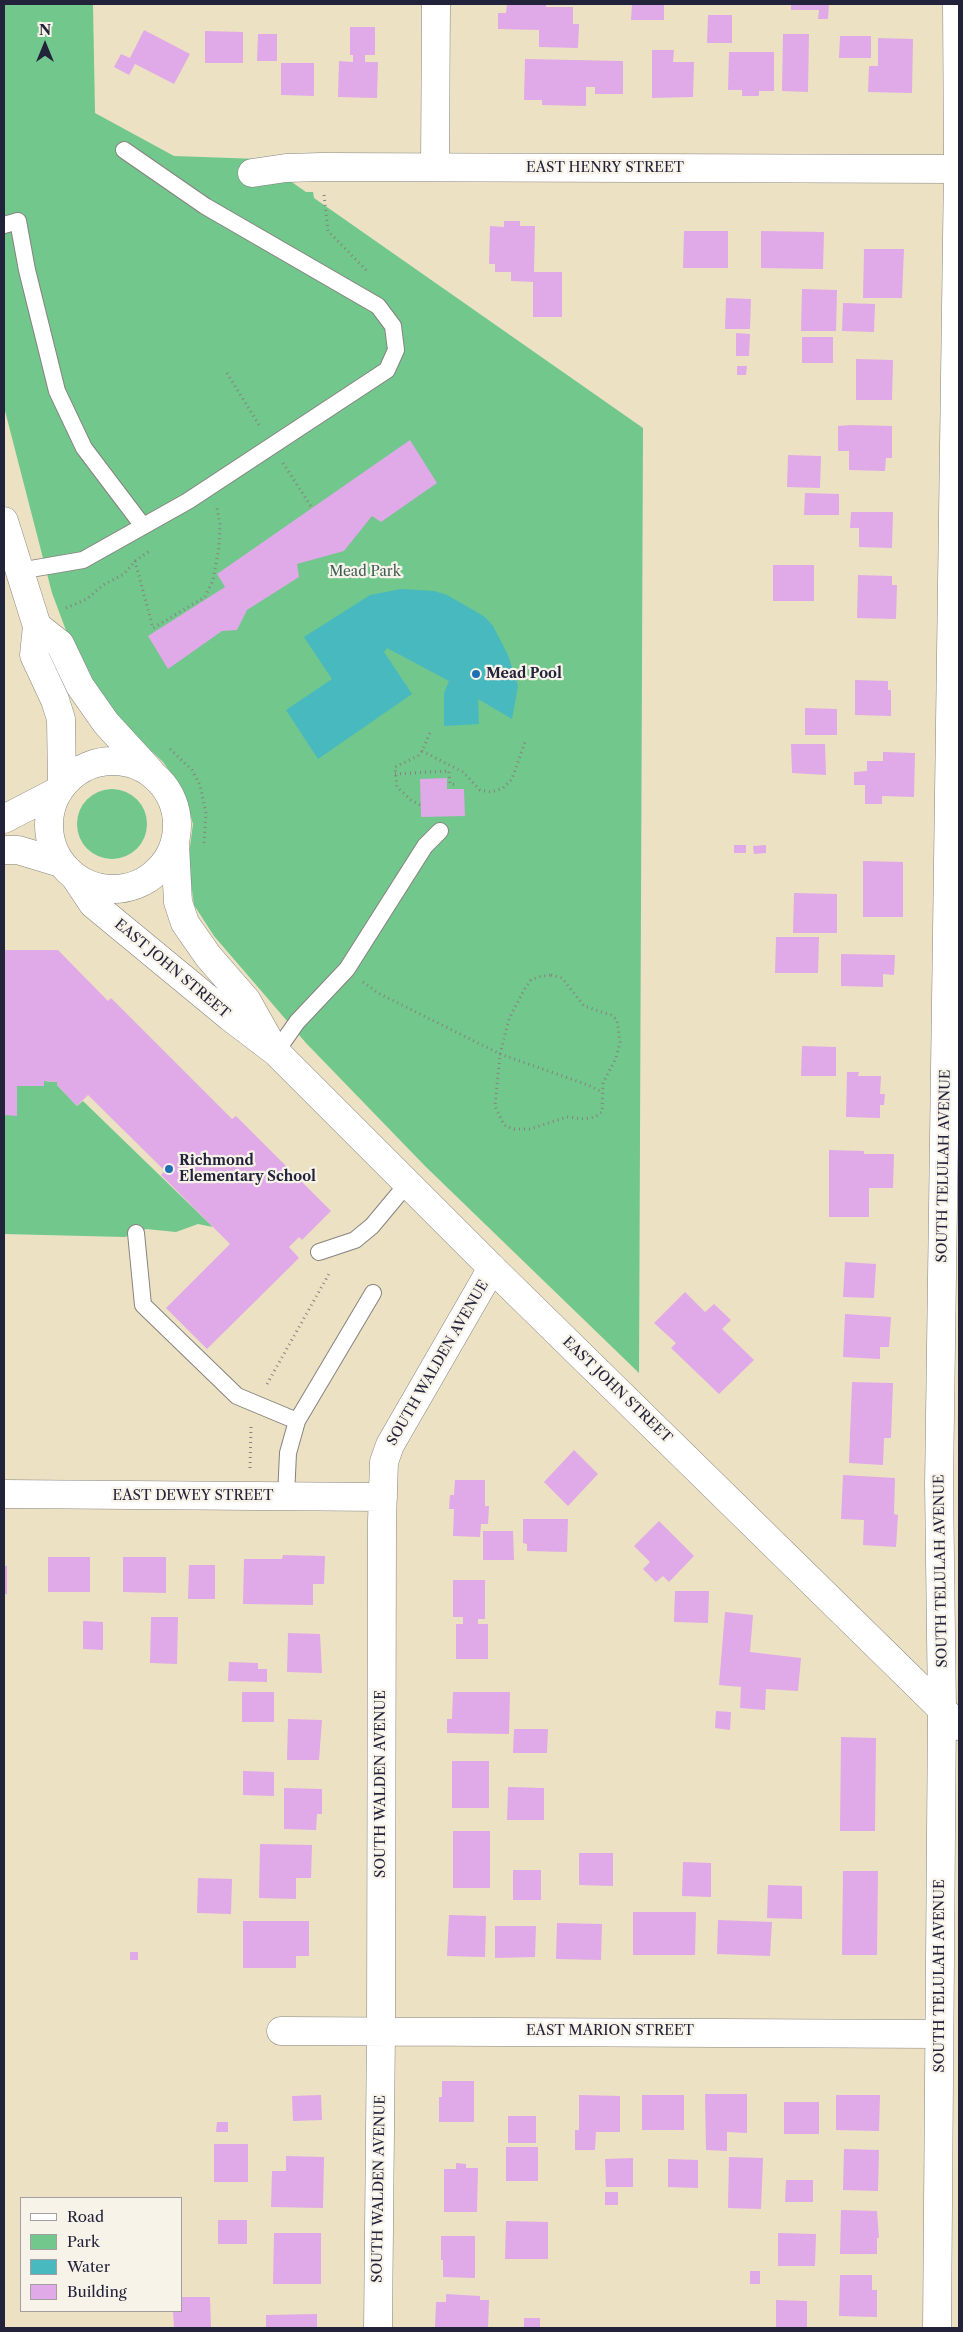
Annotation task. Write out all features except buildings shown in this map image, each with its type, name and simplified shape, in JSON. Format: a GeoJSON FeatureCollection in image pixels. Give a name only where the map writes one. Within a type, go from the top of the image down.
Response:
{"type":"FeatureCollection","features":[{"type":"Feature","properties":{"kind":"street"},"geometry":{"type":"LineString","coordinates":[[435,167],[436,4]]}},
{"type":"Feature","properties":{"kind":"street","name":"SOUTH TELULAH AVENUE"},"geometry":{"type":"LineString","coordinates":[[937,2328],[939,2034],[951,1718],[939,1484],[958,169],[957,4]]}},
{"type":"Feature","properties":{"kind":"street","name":"EAST HENRY STREET"},"geometry":{"type":"LineString","coordinates":[[252,173],[286,168],[321,167],[958,169]]}},
{"type":"Feature","properties":{"kind":"street"},"geometry":{"type":"LineString","coordinates":[[4,521],[37,626],[34,656],[55,700],[60,719],[60,788],[50,809],[48,827],[52,846],[68,870]]}},
{"type":"Feature","properties":{"kind":"street"},"geometry":{"type":"LineString","coordinates":[[4,850],[30,853],[100,887],[113,889],[133,886],[151,877],[165,863],[175,845],[178,825],[175,806],[166,787],[106,723],[80,686],[60,644],[37,626]]}},
{"type":"Feature","properties":{"kind":"street"},"geometry":{"type":"LineString","coordinates":[[4,819],[60,788],[77,771],[95,762],[115,760],[135,763],[152,773]]}},
{"type":"Feature","properties":{"kind":"street","name":"EAST JOHN STREET"},"geometry":{"type":"LineString","coordinates":[[175,845],[178,902],[185,924],[208,956],[247,1001],[276,1052]]}},
{"type":"Feature","properties":{"kind":"street","name":"EAST JOHN STREET"},"geometry":{"type":"LineString","coordinates":[[68,870],[94,904],[230,1018],[276,1052],[492,1268],[951,1718]]}},
{"type":"Feature","properties":{"kind":"street","name":"SOUTH WALDEN AVENUE"},"geometry":{"type":"LineString","coordinates":[[378,2328],[384,1462],[390,1445],[492,1268]]}},
{"type":"Feature","properties":{"kind":"street","name":"EAST DEWEY STREET"},"geometry":{"type":"LineString","coordinates":[[4,1494],[383,1497]]}},
{"type":"Feature","properties":{"kind":"street","name":"EAST MARION STREET"},"geometry":{"type":"LineString","coordinates":[[281,2031],[939,2034]]}},
{"type":"Feature","properties":{"kind":"lane"},"geometry":{"type":"LineString","coordinates":[[19,571],[83,560],[188,501],[387,370],[396,350],[392,326],[378,306],[205,206],[124,150]]}},
{"type":"Feature","properties":{"kind":"lane"},"geometry":{"type":"LineString","coordinates":[[4,225],[18,221],[27,270],[57,391],[84,448],[143,526]]}},
{"type":"Feature","properties":{"kind":"lane"},"geometry":{"type":"LineString","coordinates":[[276,1052],[297,1022],[347,969],[425,846],[440,831]]}},
{"type":"Feature","properties":{"kind":"lane"},"geometry":{"type":"LineString","coordinates":[[319,1252],[355,1240],[372,1226],[407,1184]]}},
{"type":"Feature","properties":{"kind":"lane"},"geometry":{"type":"LineString","coordinates":[[136,1233],[143,1305],[236,1396],[297,1421]]}},
{"type":"Feature","properties":{"kind":"lane"},"geometry":{"type":"LineString","coordinates":[[286,1496],[288,1453],[297,1421],[373,1293]]}},
{"type":"Feature","properties":{"kind":"path"},"geometry":{"type":"LineString","coordinates":[[321,167],[328,232],[375,279]]}},
{"type":"Feature","properties":{"kind":"path"},"geometry":{"type":"LineString","coordinates":[[226,373],[262,429]]}},
{"type":"Feature","properties":{"kind":"path"},"geometry":{"type":"LineString","coordinates":[[274,468],[291,458]]}},
{"type":"Feature","properties":{"kind":"path"},"geometry":{"type":"LineString","coordinates":[[283,463],[312,508]]}},
{"type":"Feature","properties":{"kind":"path"},"geometry":{"type":"LineString","coordinates":[[135,561],[153,628],[205,597],[213,580],[219,547],[220,525],[217,507],[209,512]]}},
{"type":"Feature","properties":{"kind":"path"},"geometry":{"type":"LineString","coordinates":[[66,608],[87,599],[103,585],[124,574],[135,561],[159,544]]}},
{"type":"Feature","properties":{"kind":"path"},"geometry":{"type":"LineString","coordinates":[[420,804],[411,800],[397,787],[394,774],[395,767],[399,763],[409,761],[422,751],[430,733]]}},
{"type":"Feature","properties":{"kind":"path"},"geometry":{"type":"LineString","coordinates":[[422,751],[463,772],[480,790],[491,792],[503,788],[512,779],[526,739]]}},
{"type":"Feature","properties":{"kind":"path"},"geometry":{"type":"LineString","coordinates":[[168,747],[192,770],[200,785],[206,813],[203,848]]}},
{"type":"Feature","properties":{"kind":"path"},"geometry":{"type":"LineString","coordinates":[[394,774],[450,771],[450,784],[457,785]]}},
{"type":"Feature","properties":{"kind":"path"},"geometry":{"type":"LineString","coordinates":[[347,969],[378,993],[500,1054],[588,1085],[602,1092]]}},
{"type":"Feature","properties":{"kind":"path"},"geometry":{"type":"LineString","coordinates":[[551,975],[562,978],[584,1006],[611,1015],[617,1020],[620,1042],[616,1058],[604,1083],[602,1112],[595,1117],[584,1119],[566,1117],[530,1129],[514,1129],[504,1125],[495,1106],[500,1054],[509,1019],[516,1003],[531,980],[551,975]]}},
{"type":"Feature","properties":{"kind":"path"},"geometry":{"type":"LineString","coordinates":[[250,1496],[252,1410],[333,1267],[319,1252]]}},
{"type":"Feature","properties":{"kind":"green space","name":"Mead Park"},"geometry":{"type":"Polygon","coordinates":[[[4,4],[93,4],[95,113],[174,156],[259,159],[306,192],[313,192],[314,198],[643,428],[639,1373],[425,1166],[306,1043],[214,936],[194,905],[188,862],[193,824],[183,790],[163,762],[123,724],[92,686],[70,641],[52,593],[4,407],[4,4]]]}},
{"type":"Feature","properties":{"kind":"green space"},"geometry":{"type":"Polygon","coordinates":[[[112,789],[125,792],[137,799],[144,811],[147,824],[144,837],[137,849],[125,856],[112,859],[99,856],[87,849],[80,837],[77,824],[80,811],[87,799],[99,792],[112,789]]]}},
{"type":"Feature","properties":{"kind":"green space"},"geometry":{"type":"Polygon","coordinates":[[[44,1081],[57,1082],[57,1085],[77,1106],[83,1101],[213,1227],[198,1224],[176,1232],[146,1229],[125,1237],[4,1234],[4,1115],[17,1115],[17,1086],[44,1086],[44,1081]]]}},
{"type":"Feature","properties":{"kind":"water","name":"Mead Pool"},"geometry":{"type":"Polygon","coordinates":[[[401,589],[434,591],[447,595],[485,617],[493,626],[508,655],[518,686],[512,719],[478,699],[479,724],[444,726],[444,693],[449,681],[387,648],[384,652],[412,694],[318,759],[286,710],[332,679],[304,637],[370,595],[401,589]]]}},
{"type":"Feature","properties":{"kind":"place","name":"Mead Pool"},"geometry":{"type":"Point","coordinates":[476,674]}},
{"type":"Feature","properties":{"kind":"place","name":"Richmond Elementary School"},"geometry":{"type":"Point","coordinates":[169,1169]}}]}
